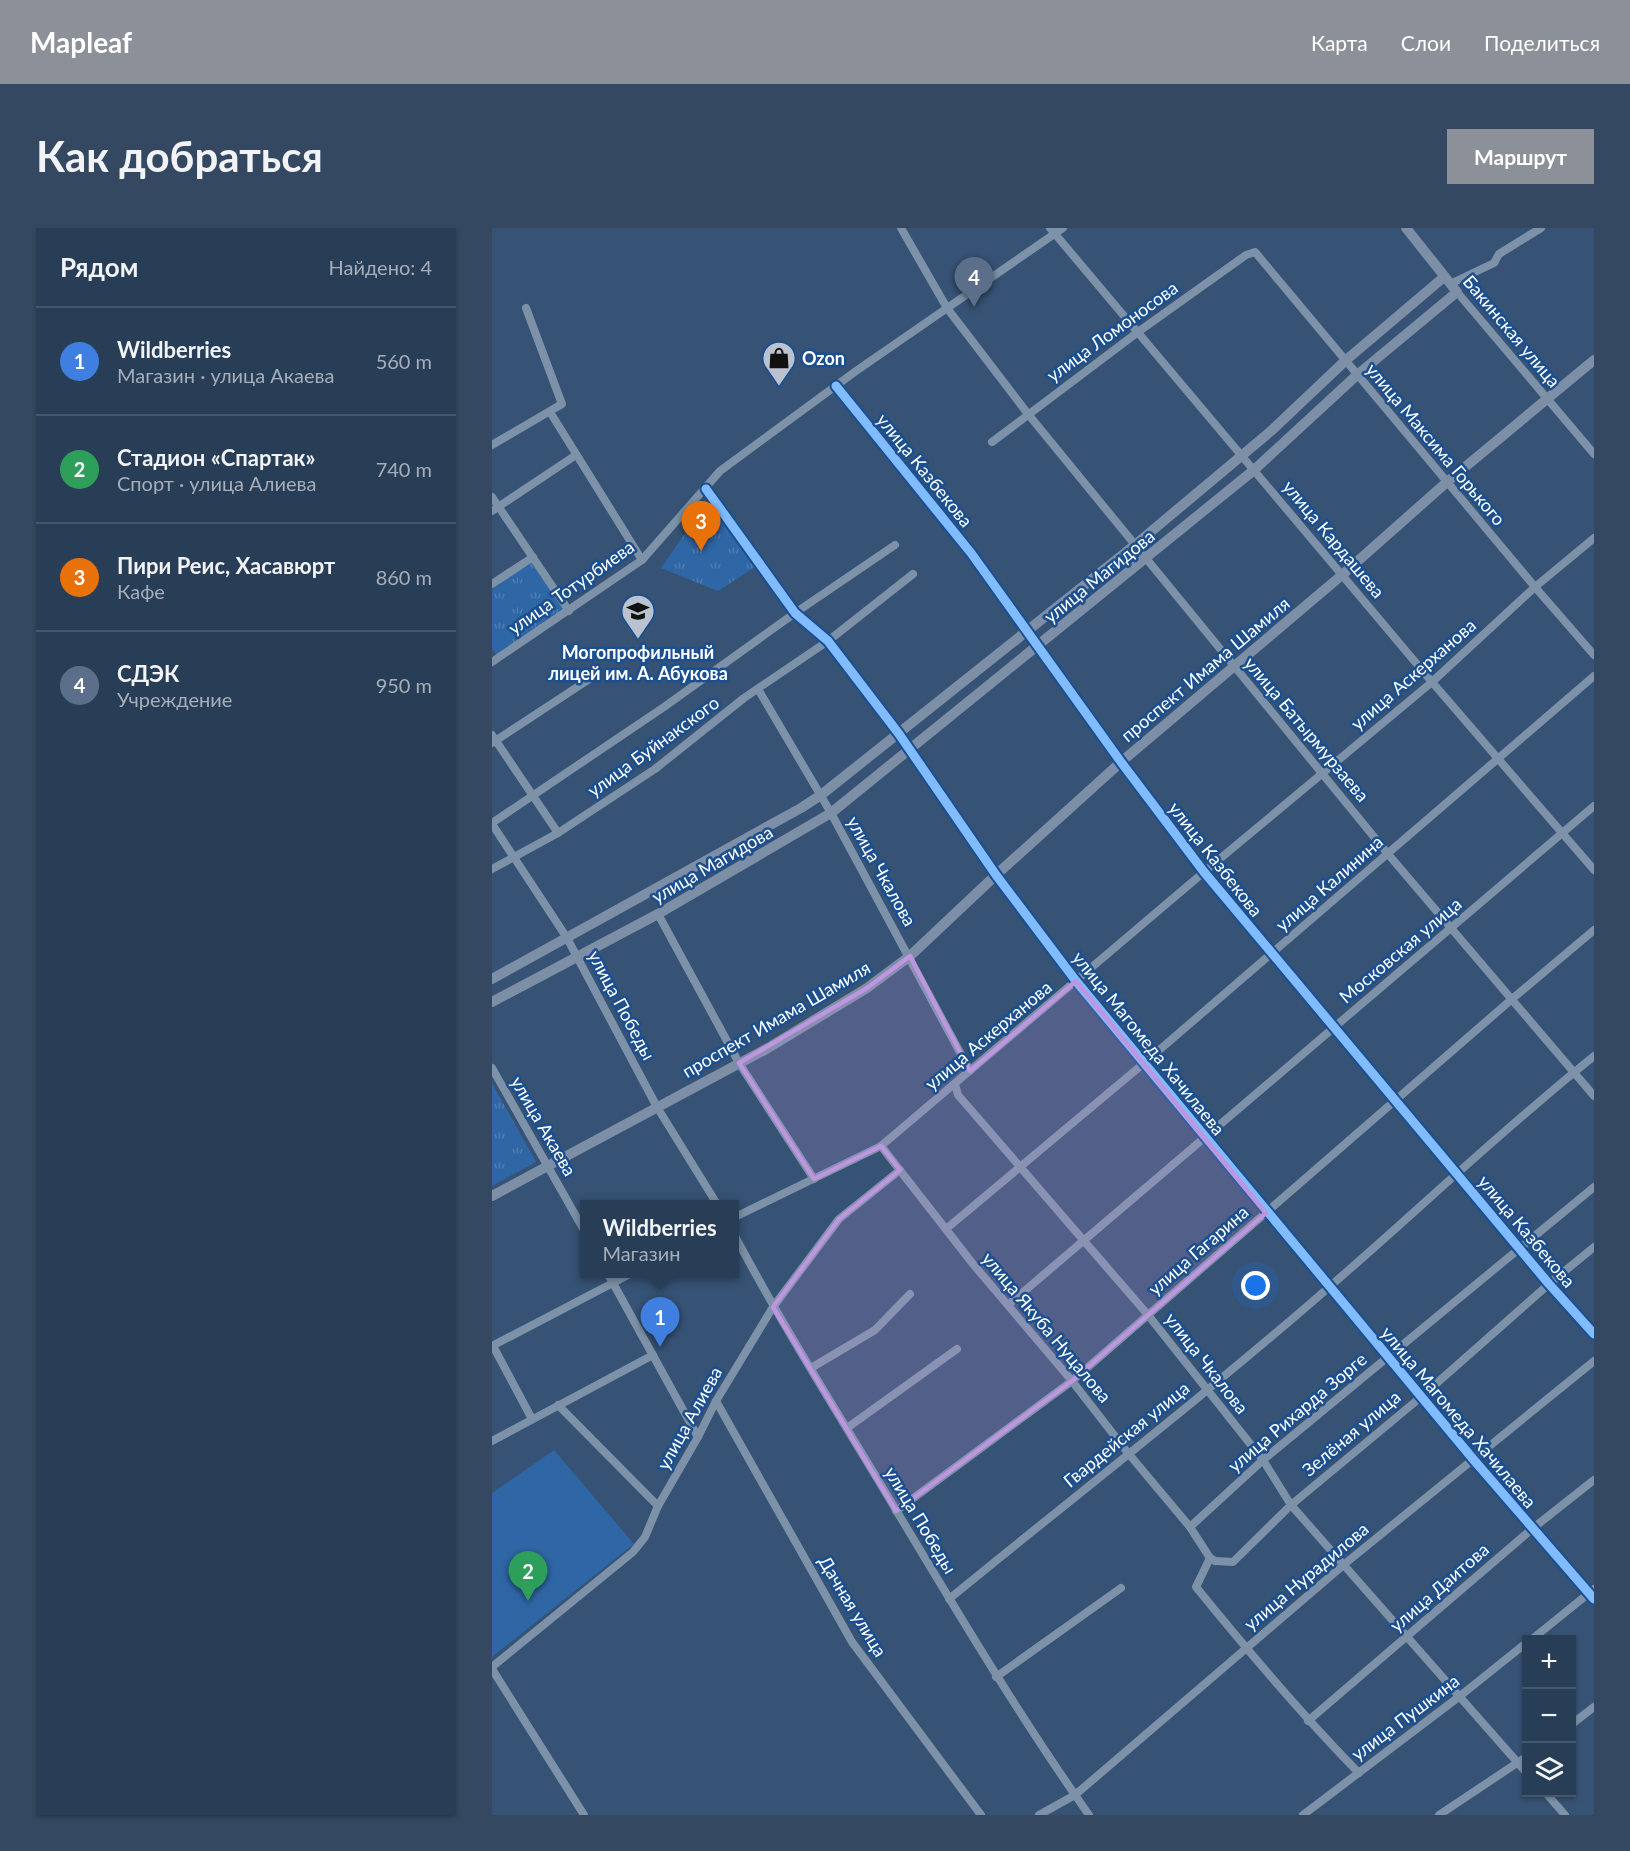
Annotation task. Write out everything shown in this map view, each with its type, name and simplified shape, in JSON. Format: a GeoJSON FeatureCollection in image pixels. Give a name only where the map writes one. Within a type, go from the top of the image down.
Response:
{"type":"FeatureCollection","features":[{"type":"Feature","properties":{"kind":"main road","name":"Бакинская улица"},"geometry":{"type":"LineString","coordinates":[[1406,228],[1451,284]]}},
{"type":"Feature","properties":{"kind":"main road","name":"улица Магидова"},"geometry":{"type":"LineString","coordinates":[[492,979],[801,808],[820,795],[1135,546],[1242,456],[1345,361],[1451,284]]}},
{"type":"Feature","properties":{"kind":"main road","name":"улица Магидова"},"geometry":{"type":"LineString","coordinates":[[492,1002],[658,914],[831,813],[1254,470],[1451,284]]}},
{"type":"Feature","properties":{"kind":"main road","name":"проспект Имама Шамиля"},"geometry":{"type":"LineString","coordinates":[[492,1196],[739,1063],[867,988],[910,956],[1121,762],[1594,360]]}},
{"type":"Feature","properties":{"kind":"street","name":"улица Батырмурзаева"},"geometry":{"type":"LineString","coordinates":[[902,228],[947,308],[1028,414],[1388,854],[1594,1096]]}},
{"type":"Feature","properties":{"kind":"street","name":"улица Тотурбиева"},"geometry":{"type":"LineString","coordinates":[[492,662],[642,560],[720,471],[1052,231],[1063,228]]}},
{"type":"Feature","properties":{"kind":"street","name":"улица Магидова"},"geometry":{"type":"LineString","coordinates":[[1451,284],[1494,263],[1499,254],[1541,228]]}},
{"type":"Feature","properties":{"kind":"street","name":"улица Кардашева"},"geometry":{"type":"LineString","coordinates":[[1052,231],[1432,682],[1594,870]]}},
{"type":"Feature","properties":{"kind":"street","name":"улица Ломоносова"},"geometry":{"type":"LineString","coordinates":[[992,442],[1138,332],[1246,255],[1255,252]]}},
{"type":"Feature","properties":{"kind":"street","name":"улица Максима Горького"},"geometry":{"type":"LineString","coordinates":[[1255,252],[1594,655]]}},
{"type":"Feature","properties":{"kind":"street","name":"Бакинская улица"},"geometry":{"type":"LineString","coordinates":[[1451,284],[1594,453]]}},
{"type":"Feature","properties":{"kind":"street"},"geometry":{"type":"LineString","coordinates":[[492,445],[562,404],[526,308]]}},
{"type":"Feature","properties":{"kind":"street","name":"улица Казбекова"},"geometry":{"type":"LineString","coordinates":[[836,386],[971,553],[1203,872],[1549,1284],[1594,1334]]}},
{"type":"Feature","properties":{"kind":"street"},"geometry":{"type":"LineString","coordinates":[[550,412],[642,560]]}},
{"type":"Feature","properties":{"kind":"street"},"geometry":{"type":"LineString","coordinates":[[496,508],[576,455]]}},
{"type":"Feature","properties":{"kind":"street","name":"улица Магомеда Хачилаева"},"geometry":{"type":"LineString","coordinates":[[706,489],[795,613],[828,641],[899,734],[996,875],[1076,981],[1266,1213],[1473,1459],[1532,1529],[1592,1594]]}},
{"type":"Feature","properties":{"kind":"street"},"geometry":{"type":"LineString","coordinates":[[492,497],[496,508],[533,557],[569,611]]}},
{"type":"Feature","properties":{"kind":"street","name":"улица Аскерханова"},"geometry":{"type":"LineString","coordinates":[[739,1215],[881,1146],[1203,872],[1432,682],[1535,587],[1594,538]]}},
{"type":"Feature","properties":{"kind":"street"},"geometry":{"type":"LineString","coordinates":[[492,824],[896,545]]}},
{"type":"Feature","properties":{"kind":"street"},"geometry":{"type":"LineString","coordinates":[[492,584],[533,557]]}},
{"type":"Feature","properties":{"kind":"street","name":"улица Буйнакского"},"geometry":{"type":"LineString","coordinates":[[492,869],[558,833],[655,769],[758,689],[828,641],[913,574]]}},
{"type":"Feature","properties":{"kind":"street"},"geometry":{"type":"LineString","coordinates":[[558,833],[493,740],[597,674]]}},
{"type":"Feature","properties":{"kind":"street","name":"улица Калинина"},"geometry":{"type":"LineString","coordinates":[[946,1229],[1143,1064],[1594,676]]}},
{"type":"Feature","properties":{"kind":"street","name":"улица Чкалова"},"geometry":{"type":"LineString","coordinates":[[758,689],[831,813],[970,1071]]}},
{"type":"Feature","properties":{"kind":"street","name":"Московская улица"},"geometry":{"type":"LineString","coordinates":[[1008,1305],[1594,806]]}},
{"type":"Feature","properties":{"kind":"street","name":"улица Победы"},"geometry":{"type":"LineString","coordinates":[[492,824],[567,938],[657,1107],[715,1200]]}},
{"type":"Feature","properties":{"kind":"street"},"geometry":{"type":"LineString","coordinates":[[658,914],[739,1063],[814,1179]]}},
{"type":"Feature","properties":{"kind":"street","name":"улица Гагарина"},"geometry":{"type":"LineString","coordinates":[[896,1511],[1072,1381],[1594,930]]}},
{"type":"Feature","properties":{"kind":"street","name":"Гвардейская улица"},"geometry":{"type":"LineString","coordinates":[[949,1599],[1329,1287],[1456,1173],[1594,1056]]}},
{"type":"Feature","properties":{"kind":"street","name":"улица Акаева"},"geometry":{"type":"LineString","coordinates":[[492,1068],[580,1223]]}},
{"type":"Feature","properties":{"kind":"street","name":"улица Чкалова"},"geometry":{"type":"LineString","coordinates":[[955,1084],[958,1095],[1148,1315],[1263,1460],[1291,1505],[1522,1766]]}},
{"type":"Feature","properties":{"kind":"street","name":"улица Якуба Нуцалова"},"geometry":{"type":"LineString","coordinates":[[881,1146],[946,1229],[1072,1381],[1128,1454],[1190,1527],[1210,1558]]}},
{"type":"Feature","properties":{"kind":"street","name":"улица Алиева"},"geometry":{"type":"LineString","coordinates":[[492,1668],[633,1552],[645,1537],[658,1506],[716,1401],[772,1307],[839,1219],[900,1170]]}},
{"type":"Feature","properties":{"kind":"street","name":"улица Рихарда Зорге"},"geometry":{"type":"LineString","coordinates":[[1190,1527],[1263,1460],[1594,1187]]}},
{"type":"Feature","properties":{"kind":"street","name":"улица Победы"},"geometry":{"type":"LineString","coordinates":[[739,1244],[772,1307],[996,1677],[1089,1815]]}},
{"type":"Feature","properties":{"kind":"street","name":"Зелёная улица"},"geometry":{"type":"LineString","coordinates":[[1210,1558],[1215,1561],[1233,1562],[1291,1505],[1421,1397],[1594,1247]]}},
{"type":"Feature","properties":{"kind":"street"},"geometry":{"type":"LineString","coordinates":[[610,1278],[698,1437]]}},
{"type":"Feature","properties":{"kind":"street"},"geometry":{"type":"LineString","coordinates":[[532,1419],[492,1346],[622,1278]]}},
{"type":"Feature","properties":{"kind":"street"},"geometry":{"type":"LineString","coordinates":[[811,1368],[875,1330],[910,1294]]}},
{"type":"Feature","properties":{"kind":"street"},"geometry":{"type":"LineString","coordinates":[[847,1428],[957,1348]]}},
{"type":"Feature","properties":{"kind":"street"},"geometry":{"type":"LineString","coordinates":[[492,1441],[653,1355]]}},
{"type":"Feature","properties":{"kind":"street","name":"улица Нурадилова"},"geometry":{"type":"LineString","coordinates":[[1039,1815],[1075,1795],[1344,1565],[1594,1361]]}},
{"type":"Feature","properties":{"kind":"street","name":"Дачная улица"},"geometry":{"type":"LineString","coordinates":[[716,1401],[852,1642],[981,1815]]}},
{"type":"Feature","properties":{"kind":"street"},"geometry":{"type":"LineString","coordinates":[[558,1405],[658,1506]]}},
{"type":"Feature","properties":{"kind":"street","name":"улица Даитова"},"geometry":{"type":"LineString","coordinates":[[1308,1721],[1532,1529],[1594,1480]]}},
{"type":"Feature","properties":{"kind":"street"},"geometry":{"type":"LineString","coordinates":[[1210,1558],[1196,1587],[1308,1721],[1359,1773]]}},
{"type":"Feature","properties":{"kind":"street"},"geometry":{"type":"LineString","coordinates":[[996,1677],[1121,1588]]}},
{"type":"Feature","properties":{"kind":"street"},"geometry":{"type":"LineString","coordinates":[[1538,1635],[1592,1594]]}},
{"type":"Feature","properties":{"kind":"street","name":"улица Пушкина"},"geometry":{"type":"LineString","coordinates":[[1303,1815],[1522,1647]]}},
{"type":"Feature","properties":{"kind":"street"},"geometry":{"type":"LineString","coordinates":[[492,1668],[584,1815]]}},
{"type":"Feature","properties":{"kind":"street"},"geometry":{"type":"LineString","coordinates":[[1576,1721],[1594,1707]]}},
{"type":"Feature","properties":{"kind":"street"},"geometry":{"type":"LineString","coordinates":[[1439,1815],[1522,1760]]}},
{"type":"Feature","properties":{"kind":"street"},"geometry":{"type":"LineString","coordinates":[[1549,1797],[1564,1815]]}},
{"type":"Feature","properties":{"kind":"highlighted area"},"geometry":{"type":"Polygon","coordinates":[[[910,956],[970,1071],[1076,981],[1266,1213],[1072,1381],[896,1511],[773,1307],[839,1219],[900,1170],[881,1146],[814,1179],[739,1063],[867,988],[910,956]]]}},
{"type":"Feature","properties":{"kind":"green space"},"geometry":{"type":"Polygon","coordinates":[[[712,503],[757,566],[718,591],[661,568],[684,535],[712,503]]]}},
{"type":"Feature","properties":{"kind":"green space"},"geometry":{"type":"Polygon","coordinates":[[[532,561],[564,610],[497,655],[492,649],[492,589],[532,561]]]}},
{"type":"Feature","properties":{"kind":"green space"},"geometry":{"type":"Polygon","coordinates":[[[492,1083],[536,1162],[492,1186],[492,1083]]]}},
{"type":"Feature","properties":{"kind":"green space"},"geometry":{"type":"Polygon","coordinates":[[[554,1450],[634,1544],[492,1657],[492,1493],[554,1450]]]}},
{"type":"Feature","properties":{"kind":"cycle path"},"geometry":{"type":"LineString","coordinates":[[836,386],[971,553],[1121,762],[1204,872],[1549,1284],[1594,1334]]}},
{"type":"Feature","properties":{"kind":"cycle path"},"geometry":{"type":"LineString","coordinates":[[706,489],[795,613],[828,641],[899,734],[996,875],[1076,981],[1473,1459],[1594,1599]]}},
{"type":"Feature","properties":{"kind":"place","name":"СДЭК"},"geometry":{"type":"Point","coordinates":[974,307]}},
{"type":"Feature","properties":{"kind":"place","name":"Ozon"},"geometry":{"type":"Point","coordinates":[779,387]}},
{"type":"Feature","properties":{"kind":"place","name":"Пири Реис, Хасавюрт"},"geometry":{"type":"Point","coordinates":[701,551]}},
{"type":"Feature","properties":{"kind":"place","name":"Могопрофильный лицей им. А. Абукова"},"geometry":{"type":"Point","coordinates":[638,640]}},
{"type":"Feature","properties":{"kind":"place","name":"Wildberries"},"geometry":{"type":"Point","coordinates":[660,1347]}},
{"type":"Feature","properties":{"kind":"place","name":"Стадион «Спартак»"},"geometry":{"type":"Point","coordinates":[528,1601]}}]}
